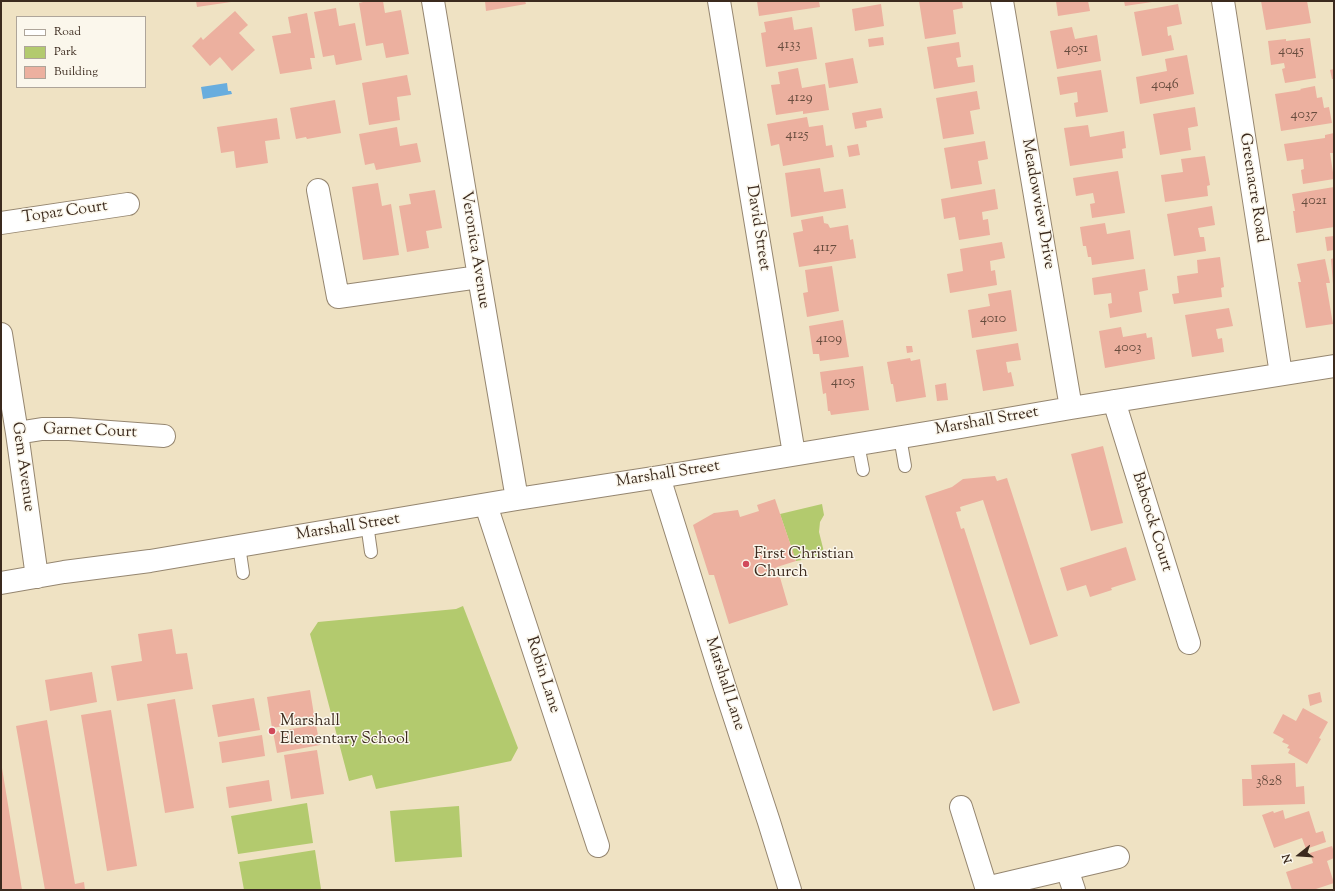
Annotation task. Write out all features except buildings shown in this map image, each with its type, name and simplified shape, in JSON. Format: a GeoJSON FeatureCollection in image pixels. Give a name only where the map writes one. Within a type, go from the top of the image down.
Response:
{"type":"FeatureCollection","features":[{"type":"Feature","properties":{"kind":"street","name":"Veronica Avenue"},"geometry":{"type":"LineString","coordinates":[[433,1],[517,499]]}},
{"type":"Feature","properties":{"kind":"street","name":"David Street"},"geometry":{"type":"LineString","coordinates":[[720,1],[794,454]]}},
{"type":"Feature","properties":{"kind":"street","name":"Meadowview Drive"},"geometry":{"type":"LineString","coordinates":[[1002,1],[1071,408]]}},
{"type":"Feature","properties":{"kind":"street","name":"Greenacre Road"},"geometry":{"type":"LineString","coordinates":[[1223,1],[1281,374]]}},
{"type":"Feature","properties":{"kind":"street"},"geometry":{"type":"LineString","coordinates":[[318,190],[338,297],[479,278]]}},
{"type":"Feature","properties":{"kind":"street","name":"Topaz Court"},"geometry":{"type":"LineString","coordinates":[[1,223],[128,204]]}},
{"type":"Feature","properties":{"kind":"street","name":"Gem Avenue"},"geometry":{"type":"LineString","coordinates":[[1,334],[37,577]]}},
{"type":"Feature","properties":{"kind":"street","name":"Marshall Street"},"geometry":{"type":"LineString","coordinates":[[1,583],[150,561],[517,499],[1334,366]]}},
{"type":"Feature","properties":{"kind":"street","name":"Babcock Court"},"geometry":{"type":"LineString","coordinates":[[1114,401],[1188,643]]}},
{"type":"Feature","properties":{"kind":"street","name":"Garnet Court"},"geometry":{"type":"LineString","coordinates":[[17,434],[42,429],[69,429],[164,436]]}},
{"type":"Feature","properties":{"kind":"street","name":"Marshall Lane"},"geometry":{"type":"LineString","coordinates":[[658,477],[790,890]]}},
{"type":"Feature","properties":{"kind":"street","name":"Robin Lane"},"geometry":{"type":"LineString","coordinates":[[486,505],[598,846]]}},
{"type":"Feature","properties":{"kind":"street"},"geometry":{"type":"LineString","coordinates":[[961,807],[986,889],[1118,857]]}},
{"type":"Feature","properties":{"kind":"street"},"geometry":{"type":"LineString","coordinates":[[1067,869],[1074,890]]}},
{"type":"Feature","properties":{"kind":"lane"},"geometry":{"type":"LineString","coordinates":[[900,437],[905,466]]}},
{"type":"Feature","properties":{"kind":"lane"},"geometry":{"type":"LineString","coordinates":[[858,444],[863,470]]}},
{"type":"Feature","properties":{"kind":"lane"},"geometry":{"type":"LineString","coordinates":[[367,524],[371,552]]}},
{"type":"Feature","properties":{"kind":"lane"},"geometry":{"type":"LineString","coordinates":[[239,546],[243,573]]}},
{"type":"Feature","properties":{"kind":"green space"},"geometry":{"type":"Polygon","coordinates":[[[822,504],[824,515],[820,522],[819,532],[825,556],[796,561],[780,514],[822,504]]]}},
{"type":"Feature","properties":{"kind":"green space"},"geometry":{"type":"Polygon","coordinates":[[[463,606],[518,748],[511,761],[376,789],[372,775],[349,781],[310,634],[318,622],[456,609],[463,606]]]}},
{"type":"Feature","properties":{"kind":"green space"},"geometry":{"type":"Polygon","coordinates":[[[307,803],[313,843],[238,854],[231,816],[307,803]]]}},
{"type":"Feature","properties":{"kind":"green space"},"geometry":{"type":"Polygon","coordinates":[[[459,806],[462,857],[395,862],[390,811],[459,806]]]}},
{"type":"Feature","properties":{"kind":"green space"},"geometry":{"type":"Polygon","coordinates":[[[315,850],[321,889],[244,890],[239,862],[315,850]]]}},
{"type":"Feature","properties":{"kind":"water"},"geometry":{"type":"Polygon","coordinates":[[[227,83],[228,91],[231,91],[232,94],[203,99],[201,87],[227,83]]]}},
{"type":"Feature","properties":{"kind":"place","name":"First Christian Church"},"geometry":{"type":"Point","coordinates":[746,564]}},
{"type":"Feature","properties":{"kind":"place","name":"Marshall Elementary School"},"geometry":{"type":"Point","coordinates":[272,731]}}]}
